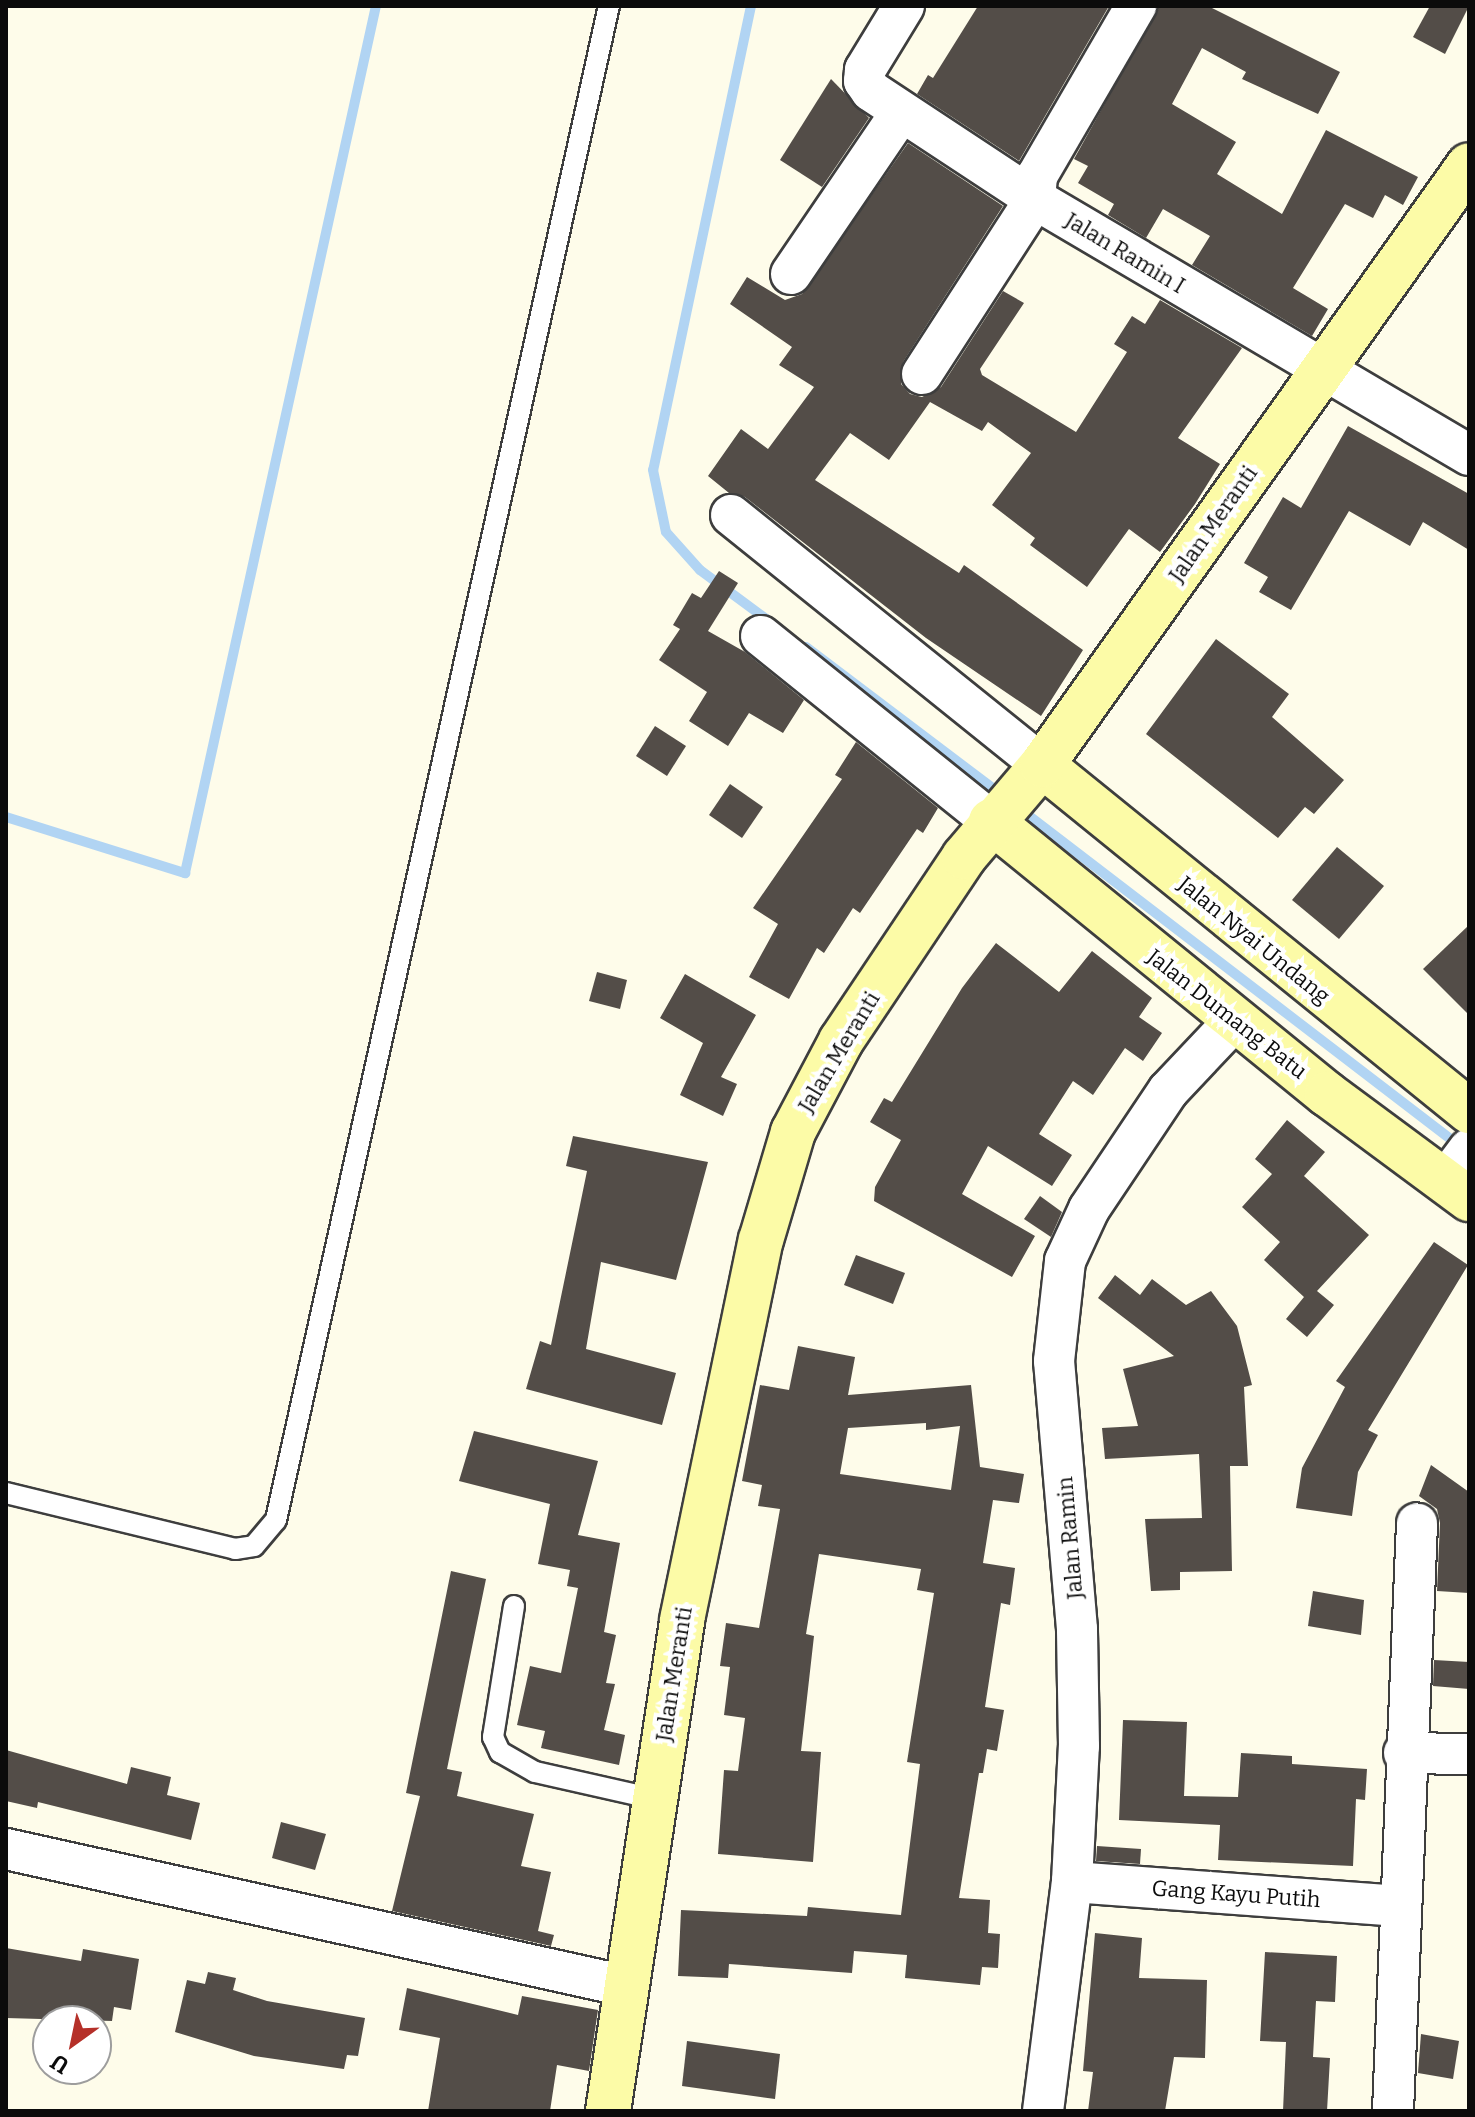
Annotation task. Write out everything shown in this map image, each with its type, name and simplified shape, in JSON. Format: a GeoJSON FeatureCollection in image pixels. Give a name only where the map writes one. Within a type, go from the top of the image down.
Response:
{"type":"FeatureCollection","features":[{"type":"Feature","properties":{"kind":"street","name":"Jalan Ramin I"},"geometry":{"type":"LineString","coordinates":[[904,6],[865,70],[864,81],[901,112],[1035,199],[1469,455]]}},
{"type":"Feature","properties":{"kind":"street"},"geometry":{"type":"LineString","coordinates":[[922,374],[1035,199],[1037,176],[1136,6]]}},
{"type":"Feature","properties":{"kind":"street"},"geometry":{"type":"LineString","coordinates":[[791,274],[901,112]]}},
{"type":"Feature","properties":{"kind":"street","name":"Jalan Meranti"},"geometry":{"type":"LineString","coordinates":[[608,2111],[697,1540],[778,1171],[835,1051],[1016,793],[1469,165]]}},
{"type":"Feature","properties":{"kind":"street"},"geometry":{"type":"LineString","coordinates":[[731,515],[1016,793]]}},
{"type":"Feature","properties":{"kind":"street"},"geometry":{"type":"LineString","coordinates":[[761,636],[1016,793]]}},
{"type":"Feature","properties":{"kind":"street","name":"Jalan Dumang Batu"},"geometry":{"type":"LineString","coordinates":[[1016,793],[1235,1020],[1460,1174]]}},
{"type":"Feature","properties":{"kind":"street","name":"Jalan Nyai Undang"},"geometry":{"type":"LineString","coordinates":[[1016,793],[1469,1111]]}},
{"type":"Feature","properties":{"kind":"street","name":"Jalan Ramin"},"geometry":{"type":"LineString","coordinates":[[1043,2111],[1072,1882],[1079,1672],[1054,1361],[1065,1261],[1089,1209],[1168,1091],[1235,1020]]}},
{"type":"Feature","properties":{"kind":"street"},"geometry":{"type":"LineString","coordinates":[[1393,2111],[1404,1753],[1417,1523]]}},
{"type":"Feature","properties":{"kind":"street"},"geometry":{"type":"LineString","coordinates":[[1404,1753],[1469,1754]]}},
{"type":"Feature","properties":{"kind":"street"},"geometry":{"type":"LineString","coordinates":[[6,1849],[626,1986]]}},
{"type":"Feature","properties":{"kind":"street","name":"Gang Kayu Putih"},"geometry":{"type":"LineString","coordinates":[[1072,1882],[1400,1906]]}},
{"type":"Feature","properties":{"kind":"lane"},"geometry":{"type":"LineString","coordinates":[[6,1493],[235,1549],[254,1546],[276,1520],[609,6]]}},
{"type":"Feature","properties":{"kind":"lane"},"geometry":{"type":"LineString","coordinates":[[514,1606],[493,1737],[500,1752],[535,1772],[655,1799]]}},
{"type":"Feature","properties":{"kind":"building"},"geometry":{"type":"Polygon","coordinates":[[[978,6],[1109,6],[1019,161],[917,94],[928,75],[933,78],[978,6]]]}},
{"type":"Feature","properties":{"kind":"building"},"geometry":{"type":"Polygon","coordinates":[[[1159,6],[1208,6],[1340,72],[1318,114],[1242,79],[1246,72],[1202,48],[1172,104],[1236,142],[1217,174],[1282,214],[1326,130],[1418,177],[1403,205],[1385,195],[1373,218],[1345,204],[1293,288],[1328,309],[1312,336],[1192,265],[1210,236],[1163,209],[1146,238],[1108,215],[1114,204],[1078,183],[1088,166],[1074,159],[1159,6]]]}},
{"type":"Feature","properties":{"kind":"building"},"geometry":{"type":"Polygon","coordinates":[[[1430,6],[1469,6],[1445,54],[1413,37],[1430,6]]]}},
{"type":"Feature","properties":{"kind":"building"},"geometry":{"type":"Polygon","coordinates":[[[831,79],[869,118],[822,187],[780,160],[831,79]]]}},
{"type":"Feature","properties":{"kind":"building"},"geometry":{"type":"Polygon","coordinates":[[[908,143],[1003,206],[903,362],[901,384],[910,394],[922,397],[941,387],[1003,291],[1024,303],[980,369],[982,375],[1076,432],[1127,352],[1114,344],[1132,316],[1145,324],[1160,300],[1242,348],[1178,438],[1220,464],[1195,504],[1160,552],[1129,529],[1087,587],[1030,545],[1035,538],[992,505],[1031,453],[988,422],[982,431],[930,402],[889,460],[850,433],[815,480],[959,573],[964,565],[1083,650],[1041,716],[926,638],[745,497],[729,493],[708,476],[741,429],[768,449],[814,387],[779,365],[792,347],[730,304],[747,277],[785,300],[802,294],[908,143]]]}},
{"type":"Feature","properties":{"kind":"building"},"geometry":{"type":"Polygon","coordinates":[[[1348,426],[1469,494],[1469,550],[1423,522],[1410,546],[1349,511],[1291,610],[1259,592],[1268,577],[1244,563],[1283,497],[1301,508],[1348,426]]]}},
{"type":"Feature","properties":{"kind":"building"},"geometry":{"type":"Polygon","coordinates":[[[719,571],[738,583],[708,631],[745,652],[804,700],[783,733],[749,713],[728,746],[689,721],[707,692],[659,660],[680,629],[673,625],[692,593],[701,598],[719,571]]]}},
{"type":"Feature","properties":{"kind":"building"},"geometry":{"type":"Polygon","coordinates":[[[1216,639],[1289,694],[1272,717],[1344,780],[1314,814],[1305,807],[1278,838],[1146,734],[1216,639]]]}},
{"type":"Feature","properties":{"kind":"building"},"geometry":{"type":"Polygon","coordinates":[[[655,726],[686,746],[667,776],[636,756],[655,726]]]}},
{"type":"Feature","properties":{"kind":"building"},"geometry":{"type":"Polygon","coordinates":[[[856,742],[938,808],[923,833],[917,829],[860,913],[853,908],[824,953],[817,948],[789,999],[749,977],[778,924],[753,908],[842,779],[835,775],[856,742]]]}},
{"type":"Feature","properties":{"kind":"building"},"geometry":{"type":"Polygon","coordinates":[[[730,784],[763,807],[742,838],[709,815],[730,784]]]}},
{"type":"Feature","properties":{"kind":"building"},"geometry":{"type":"Polygon","coordinates":[[[1337,847],[1384,886],[1339,939],[1292,900],[1337,847]]]}},
{"type":"Feature","properties":{"kind":"building"},"geometry":{"type":"Polygon","coordinates":[[[1469,925],[1469,1015],[1423,969],[1469,925]]]}},
{"type":"Feature","properties":{"kind":"building"},"geometry":{"type":"Polygon","coordinates":[[[996,943],[1059,992],[1092,951],[1152,998],[1139,1017],[1162,1033],[1143,1061],[1125,1048],[1093,1095],[1073,1081],[1039,1134],[1072,1155],[1052,1186],[988,1146],[962,1194],[1035,1236],[1012,1277],[874,1201],[875,1187],[901,1140],[870,1122],[884,1098],[892,1102],[962,988],[996,943]]]}},
{"type":"Feature","properties":{"kind":"building"},"geometry":{"type":"Polygon","coordinates":[[[597,972],[627,980],[620,1009],[589,1001],[597,972]]]}},
{"type":"Feature","properties":{"kind":"building"},"geometry":{"type":"Polygon","coordinates":[[[685,974],[756,1015],[721,1077],[737,1084],[723,1116],[680,1095],[703,1043],[660,1018],[685,974]]]}},
{"type":"Feature","properties":{"kind":"building"},"geometry":{"type":"Polygon","coordinates":[[[1287,1120],[1325,1152],[1304,1176],[1369,1235],[1317,1291],[1334,1305],[1307,1337],[1286,1319],[1304,1297],[1264,1260],[1280,1242],[1242,1207],[1272,1174],[1255,1159],[1287,1120]]]}},
{"type":"Feature","properties":{"kind":"building"},"geometry":{"type":"Polygon","coordinates":[[[573,1136],[708,1162],[676,1280],[601,1262],[586,1349],[676,1373],[662,1425],[526,1389],[540,1341],[551,1345],[587,1171],[566,1166],[573,1136]]]}},
{"type":"Feature","properties":{"kind":"building"},"geometry":{"type":"Polygon","coordinates":[[[1040,1196],[1062,1212],[1051,1237],[1024,1219],[1040,1196]]]}},
{"type":"Feature","properties":{"kind":"building"},"geometry":{"type":"Polygon","coordinates":[[[1434,1242],[1468,1265],[1368,1430],[1378,1435],[1358,1472],[1352,1516],[1296,1508],[1302,1468],[1345,1387],[1336,1381],[1434,1242]]]}},
{"type":"Feature","properties":{"kind":"building"},"geometry":{"type":"Polygon","coordinates":[[[856,1255],[905,1273],[893,1304],[844,1285],[856,1255]]]}},
{"type":"Feature","properties":{"kind":"building"},"geometry":{"type":"Polygon","coordinates":[[[1115,1275],[1140,1295],[1152,1279],[1186,1305],[1211,1291],[1237,1326],[1252,1385],[1244,1387],[1248,1466],[1230,1466],[1232,1571],[1180,1572],[1180,1590],[1151,1591],[1145,1519],[1202,1518],[1199,1454],[1105,1459],[1102,1428],[1138,1426],[1123,1369],[1174,1356],[1098,1298],[1115,1275]]]}},
{"type":"Feature","properties":{"kind":"building"},"geometry":{"type":"Polygon","coordinates":[[[798,1346],[855,1357],[848,1395],[971,1385],[980,1467],[1024,1474],[1019,1503],[993,1500],[983,1563],[1015,1568],[1010,1605],[1001,1603],[985,1707],[1004,1710],[997,1751],[987,1749],[983,1773],[979,1773],[959,1898],[990,1900],[988,1933],[1000,1934],[998,1968],[982,1967],[980,1985],[905,1978],[907,1955],[854,1951],[852,1973],[729,1964],[728,1978],[678,1976],[681,1910],[807,1916],[808,1907],[901,1915],[920,1764],[907,1762],[934,1593],[917,1590],[921,1569],[819,1554],[806,1634],[814,1636],[801,1751],[821,1752],[813,1862],[718,1854],[724,1770],[738,1771],[745,1718],[724,1715],[730,1667],[720,1666],[726,1623],[759,1628],[780,1509],[758,1506],[762,1485],[742,1481],[760,1385],[789,1390],[798,1346]],[[926,1423],[848,1428],[840,1474],[951,1490],[960,1426],[926,1430],[926,1423]]]}},
{"type":"Feature","properties":{"kind":"building"},"geometry":{"type":"Polygon","coordinates":[[[474,1431],[598,1461],[578,1535],[620,1543],[604,1632],[616,1635],[606,1683],[615,1684],[604,1730],[625,1735],[619,1765],[541,1748],[545,1731],[517,1725],[530,1666],[561,1673],[578,1588],[567,1586],[570,1570],[538,1564],[550,1504],[459,1481],[474,1431]]]}},
{"type":"Feature","properties":{"kind":"building"},"geometry":{"type":"Polygon","coordinates":[[[1431,1465],[1469,1492],[1469,1593],[1437,1591],[1440,1523],[1437,1509],[1419,1496],[1431,1465]]]}},
{"type":"Feature","properties":{"kind":"building"},"geometry":{"type":"Polygon","coordinates":[[[451,1571],[486,1579],[447,1769],[462,1772],[457,1796],[534,1814],[521,1866],[551,1872],[538,1931],[554,1935],[551,1946],[392,1911],[420,1796],[406,1793],[451,1571]]]}},
{"type":"Feature","properties":{"kind":"building"},"geometry":{"type":"Polygon","coordinates":[[[1313,1591],[1364,1600],[1361,1635],[1308,1626],[1313,1591]]]}},
{"type":"Feature","properties":{"kind":"building"},"geometry":{"type":"Polygon","coordinates":[[[1434,1660],[1469,1662],[1469,1689],[1433,1686],[1434,1660]]]}},
{"type":"Feature","properties":{"kind":"building"},"geometry":{"type":"Polygon","coordinates":[[[1123,1720],[1187,1722],[1184,1796],[1238,1797],[1241,1753],[1292,1756],[1292,1764],[1367,1769],[1365,1800],[1356,1799],[1353,1866],[1218,1860],[1220,1825],[1119,1820],[1123,1720]]]}},
{"type":"Feature","properties":{"kind":"building"},"geometry":{"type":"Polygon","coordinates":[[[6,1750],[127,1784],[131,1767],[171,1777],[167,1795],[200,1803],[191,1840],[38,1802],[37,1808],[6,1801],[6,1750]]]}},
{"type":"Feature","properties":{"kind":"building"},"geometry":{"type":"Polygon","coordinates":[[[281,1822],[326,1834],[315,1870],[272,1858],[281,1822]]]}},
{"type":"Feature","properties":{"kind":"building"},"geometry":{"type":"Polygon","coordinates":[[[1097,1846],[1141,1849],[1140,1864],[1096,1861],[1097,1846]]]}},
{"type":"Feature","properties":{"kind":"building"},"geometry":{"type":"Polygon","coordinates":[[[1095,1933],[1142,1938],[1139,1978],[1207,1980],[1205,2058],[1174,2057],[1165,2111],[1088,2111],[1093,2072],[1083,2071],[1095,1933]]]}},
{"type":"Feature","properties":{"kind":"building"},"geometry":{"type":"Polygon","coordinates":[[[6,1948],[81,1961],[83,1949],[139,1959],[131,2010],[114,2007],[112,2021],[112,2005],[32,2005],[32,2019],[6,2018],[6,1948]]]}},
{"type":"Feature","properties":{"kind":"building"},"geometry":{"type":"Polygon","coordinates":[[[1265,1952],[1337,1956],[1335,2002],[1316,2001],[1313,2057],[1330,2058],[1327,2111],[1283,2111],[1286,2042],[1260,2041],[1265,1952]]]}},
{"type":"Feature","properties":{"kind":"building"},"geometry":{"type":"Polygon","coordinates":[[[208,1972],[236,1978],[233,1990],[267,2001],[365,2018],[358,2056],[347,2055],[344,2069],[254,2056],[175,2032],[187,1980],[205,1984],[208,1972]]]}},
{"type":"Feature","properties":{"kind":"building"},"geometry":{"type":"Polygon","coordinates":[[[407,1988],[518,2015],[522,1996],[598,2010],[589,2071],[557,2065],[550,2111],[428,2111],[440,2038],[399,2030],[407,1988]]]}},
{"type":"Feature","properties":{"kind":"building"},"geometry":{"type":"Polygon","coordinates":[[[1421,2034],[1459,2041],[1453,2079],[1418,2073],[1421,2034]]]}},
{"type":"Feature","properties":{"kind":"building"},"geometry":{"type":"Polygon","coordinates":[[[687,2041],[780,2054],[775,2099],[682,2086],[687,2041]]]}},
{"type":"Feature","properties":{"kind":"waterway"},"geometry":{"type":"LineString","coordinates":[[6,817],[185,873],[376,6]]}},
{"type":"Feature","properties":{"kind":"waterway"},"geometry":{"type":"LineString","coordinates":[[751,6],[653,470],[666,532],[700,570],[773,624]]}},
{"type":"Feature","properties":{"kind":"waterway"},"geometry":{"type":"LineString","coordinates":[[806,647],[1004,797]]}},
{"type":"Feature","properties":{"kind":"waterway"},"geometry":{"type":"LineString","coordinates":[[1020,809],[1461,1147]]}}]}
